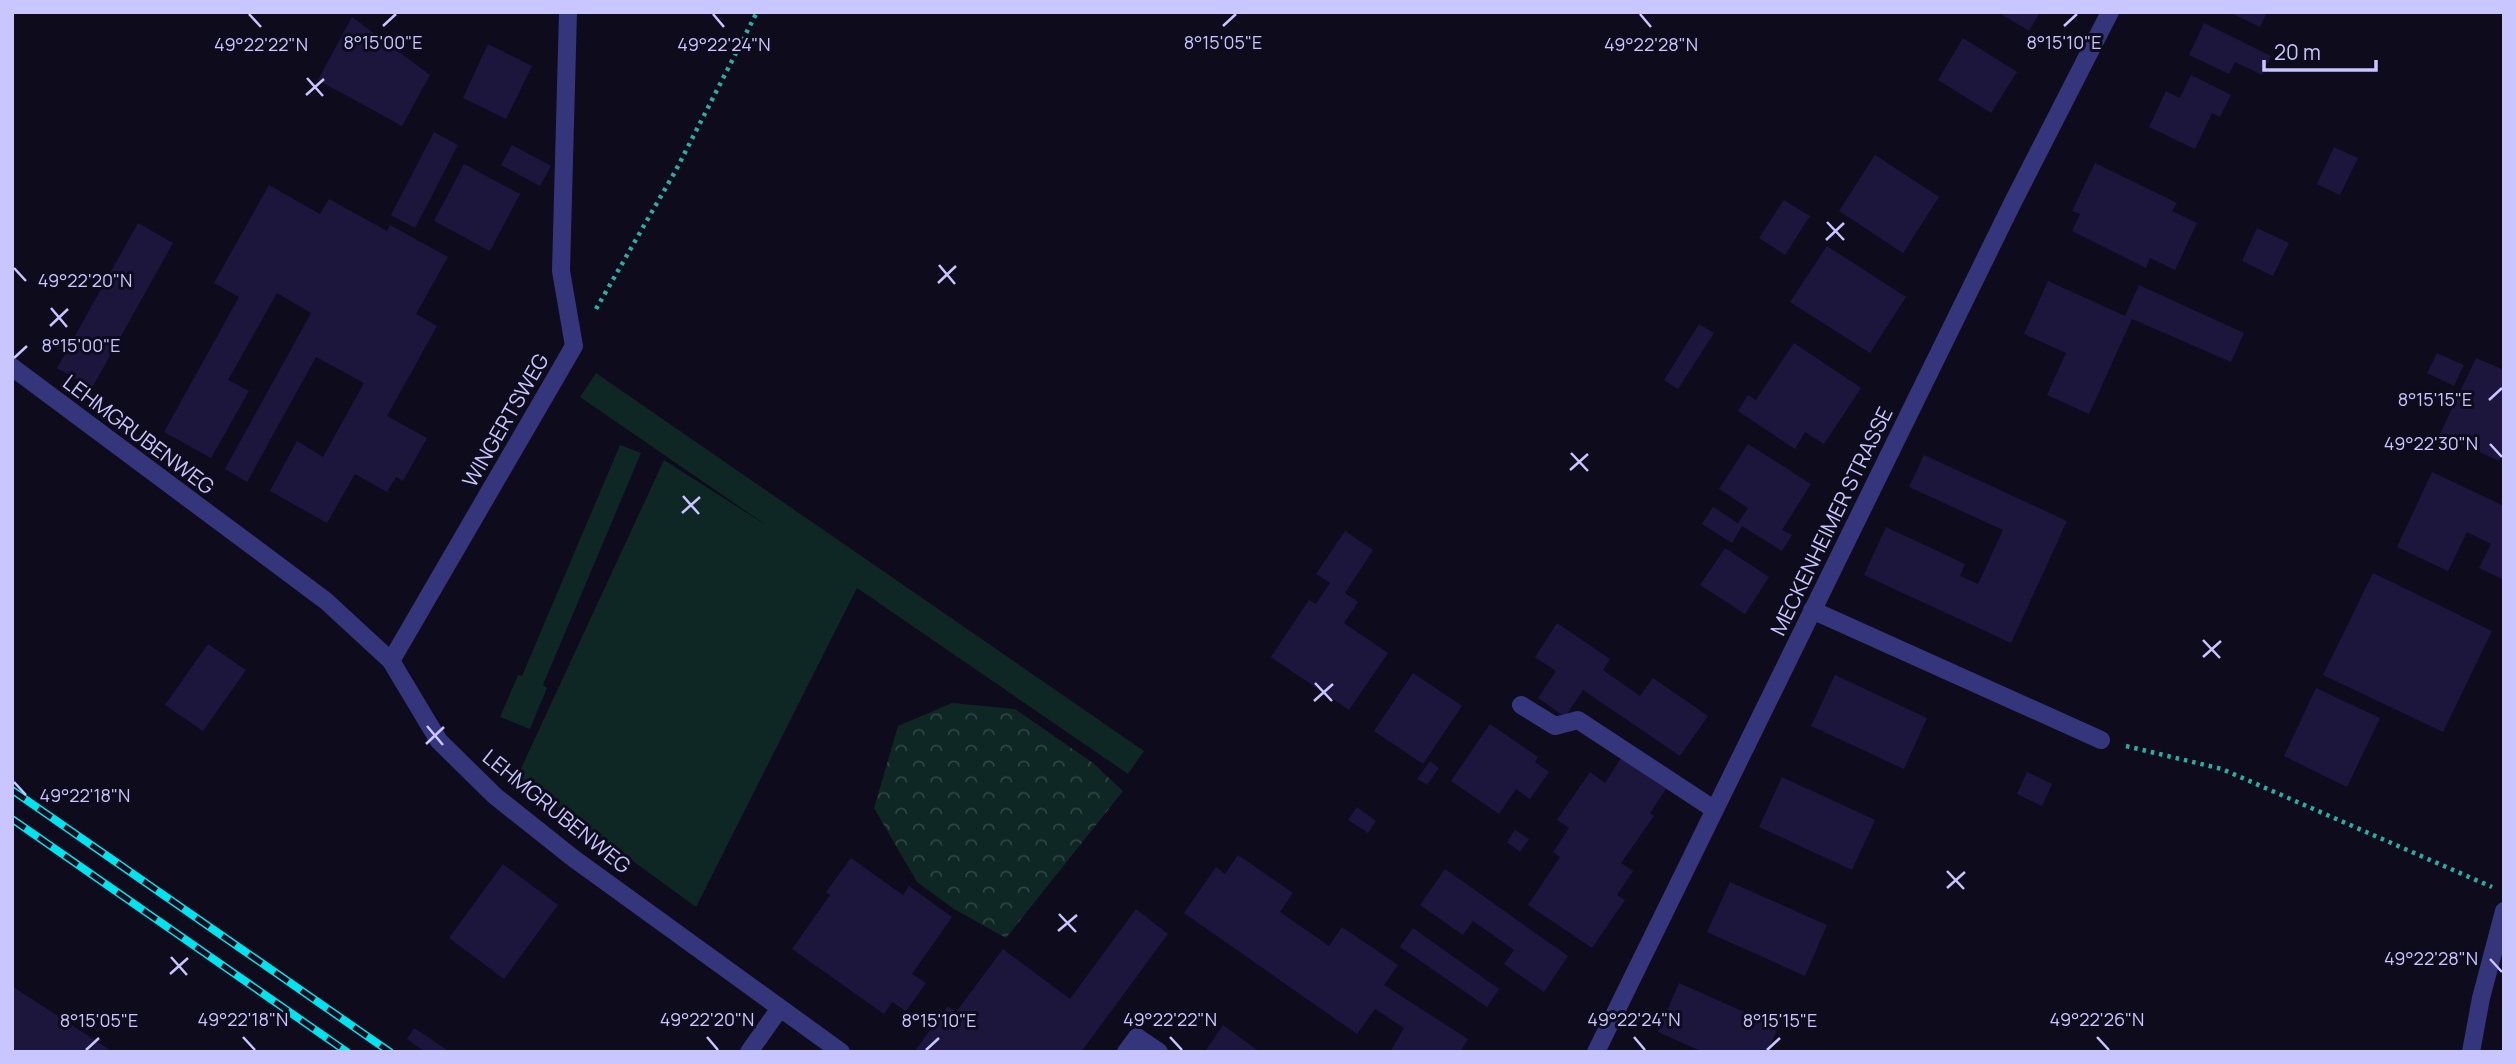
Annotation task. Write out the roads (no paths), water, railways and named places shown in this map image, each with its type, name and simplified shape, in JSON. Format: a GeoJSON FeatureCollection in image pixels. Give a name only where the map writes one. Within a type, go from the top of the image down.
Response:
{"type":"FeatureCollection","features":[{"type":"Feature","properties":{"kind":"street","name":"WINGERTSWEG"},"geometry":{"type":"LineString","coordinates":[[391,661],[575,346],[561,271],[568,12]]}},
{"type":"Feature","properties":{"kind":"street","name":"MECKENHEIMER STRASSE"},"geometry":{"type":"LineString","coordinates":[[1596,1052],[1812,610],[2110,12]]}},
{"type":"Feature","properties":{"kind":"street","name":"LEHMGRUBENWEG"},"geometry":{"type":"LineString","coordinates":[[12,367],[326,601],[391,661],[439,741],[495,796],[573,858],[841,1052]]}},
{"type":"Feature","properties":{"kind":"street"},"geometry":{"type":"LineString","coordinates":[[1812,610],[2101,740]]}},
{"type":"Feature","properties":{"kind":"street"},"geometry":{"type":"LineString","coordinates":[[1521,705],[1555,726],[1578,720],[1715,810]]}},
{"type":"Feature","properties":{"kind":"street"},"geometry":{"type":"LineString","coordinates":[[2471,1052],[2481,998],[2504,911]]}},
{"type":"Feature","properties":{"kind":"street"},"geometry":{"type":"LineString","coordinates":[[748,1052],[780,1008]]}},
{"type":"Feature","properties":{"kind":"street"},"geometry":{"type":"LineString","coordinates":[[1126,1052],[1137,1037],[1159,1052]]}},
{"type":"Feature","properties":{"kind":"railway"},"geometry":{"type":"LineString","coordinates":[[12,790],[390,1052]]}},
{"type":"Feature","properties":{"kind":"railway"},"geometry":{"type":"LineString","coordinates":[[12,819],[347,1052]]}}]}
